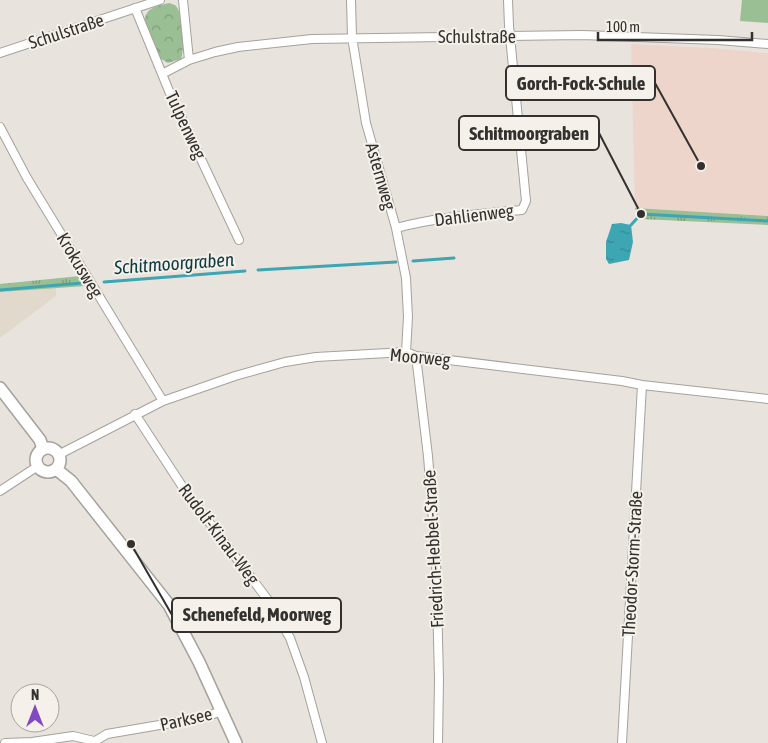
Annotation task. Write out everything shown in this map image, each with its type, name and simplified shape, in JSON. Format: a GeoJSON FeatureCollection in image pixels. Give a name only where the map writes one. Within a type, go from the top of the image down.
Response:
{"type":"FeatureCollection","features":[{"type":"Feature","properties":{"kind":"street","name":"Schulstraße"},"geometry":{"type":"LineString","coordinates":[[0,53],[160,0]]}},
{"type":"Feature","properties":{"kind":"street"},"geometry":{"type":"LineString","coordinates":[[183,0],[189,60]]}},
{"type":"Feature","properties":{"kind":"street","name":"Asternweg"},"geometry":{"type":"LineString","coordinates":[[351,0],[352,37],[366,124],[403,259],[408,317],[406,352]]}},
{"type":"Feature","properties":{"kind":"street","name":"Dahlienweg"},"geometry":{"type":"LineString","coordinates":[[396,228],[427,220],[522,210],[526,201],[508,0]]}},
{"type":"Feature","properties":{"kind":"street","name":"Tulpenweg"},"geometry":{"type":"LineString","coordinates":[[135,8],[162,74],[239,240]]}},
{"type":"Feature","properties":{"kind":"street","name":"Schulstraße"},"geometry":{"type":"LineString","coordinates":[[162,74],[189,60],[238,47],[312,39],[352,37],[582,35],[768,44]]}},
{"type":"Feature","properties":{"kind":"street","name":"Krokusweg"},"geometry":{"type":"LineString","coordinates":[[0,127],[27,178],[163,401]]}},
{"type":"Feature","properties":{"kind":"street","name":"Moorweg"},"geometry":{"type":"LineString","coordinates":[[58,455],[163,401],[227,378],[285,362],[316,357],[406,352],[416,356],[768,399]]}},
{"type":"Feature","properties":{"kind":"street","name":"Friedrich-Hebbel-Straße"},"geometry":{"type":"LineString","coordinates":[[416,356],[428,456],[436,559],[439,679],[438,743]]}},
{"type":"Feature","properties":{"kind":"street","name":"Theodor-Storm-Straße"},"geometry":{"type":"LineString","coordinates":[[622,743],[642,385]]}},
{"type":"Feature","properties":{"kind":"street"},"geometry":{"type":"LineString","coordinates":[[0,388],[40,440],[44,449]]}},
{"type":"Feature","properties":{"kind":"street","name":"Rudolf-Kinau-Weg"},"geometry":{"type":"LineString","coordinates":[[135,414],[184,488],[268,600],[285,630],[302,670],[322,743]]}},
{"type":"Feature","properties":{"kind":"street"},"geometry":{"type":"LineString","coordinates":[[50,448],[58,455],[59,462],[56,469],[45,471],[38,466],[37,456],[44,449],[50,448]]}},
{"type":"Feature","properties":{"kind":"street"},"geometry":{"type":"LineString","coordinates":[[0,492],[38,466]]}},
{"type":"Feature","properties":{"kind":"street"},"geometry":{"type":"LineString","coordinates":[[56,469],[71,481],[170,605],[199,662],[236,743]]}},
{"type":"Feature","properties":{"kind":"street","name":"Parksee"},"geometry":{"type":"LineString","coordinates":[[4,743],[32,742],[73,736],[93,742],[107,734],[199,718],[221,711]]}},
{"type":"Feature","properties":{"kind":"shaded area"},"geometry":{"type":"Polygon","coordinates":[[[631,44],[768,53],[768,216],[635,208],[631,44]]]}},
{"type":"Feature","properties":{"kind":"shaded area"},"geometry":{"type":"Polygon","coordinates":[[[56,287],[56,296],[0,338],[0,292],[56,287]]]}},
{"type":"Feature","properties":{"kind":"green space"},"geometry":{"type":"Polygon","coordinates":[[[742,0],[768,0],[768,23],[740,21],[742,0]]]}},
{"type":"Feature","properties":{"kind":"green space"},"geometry":{"type":"Polygon","coordinates":[[[169,3],[175,5],[178,10],[182,24],[183,41],[181,59],[168,63],[158,57],[145,24],[145,19],[146,14],[152,9],[169,3]]]}},
{"type":"Feature","properties":{"kind":"green space"},"geometry":{"type":"Polygon","coordinates":[[[635,208],[768,216],[768,225],[640,219],[635,208]]]}},
{"type":"Feature","properties":{"kind":"green space"},"geometry":{"type":"Polygon","coordinates":[[[80,276],[86,286],[0,292],[0,284],[80,276]]]}},
{"type":"Feature","properties":{"kind":"water"},"geometry":{"type":"Polygon","coordinates":[[[612,224],[631,225],[633,242],[629,260],[609,264],[606,259],[606,242],[612,224]]]}},
{"type":"Feature","properties":{"kind":"waterway","name":"Schitmoorgraben"},"geometry":{"type":"LineString","coordinates":[[631,225],[641,214],[768,221]]}},
{"type":"Feature","properties":{"kind":"waterway","name":"Schitmoorgraben"},"geometry":{"type":"LineString","coordinates":[[413,261],[454,258]]}},
{"type":"Feature","properties":{"kind":"waterway","name":"Schitmoorgraben"},"geometry":{"type":"LineString","coordinates":[[258,270],[396,262]]}},
{"type":"Feature","properties":{"kind":"waterway","name":"Schitmoorgraben"},"geometry":{"type":"LineString","coordinates":[[104,282],[245,271]]}},
{"type":"Feature","properties":{"kind":"waterway","name":"Schitmoorgraben"},"geometry":{"type":"LineString","coordinates":[[0,290],[82,283]]}},
{"type":"Feature","properties":{"kind":"place","name":"Gorch-Fock-Schule"},"geometry":{"type":"Point","coordinates":[701,166]}},
{"type":"Feature","properties":{"kind":"place","name":"Schitmoorgraben"},"geometry":{"type":"Point","coordinates":[641,214]}},
{"type":"Feature","properties":{"kind":"place","name":"Schenefeld, Moorweg"},"geometry":{"type":"Point","coordinates":[131,544]}}]}
